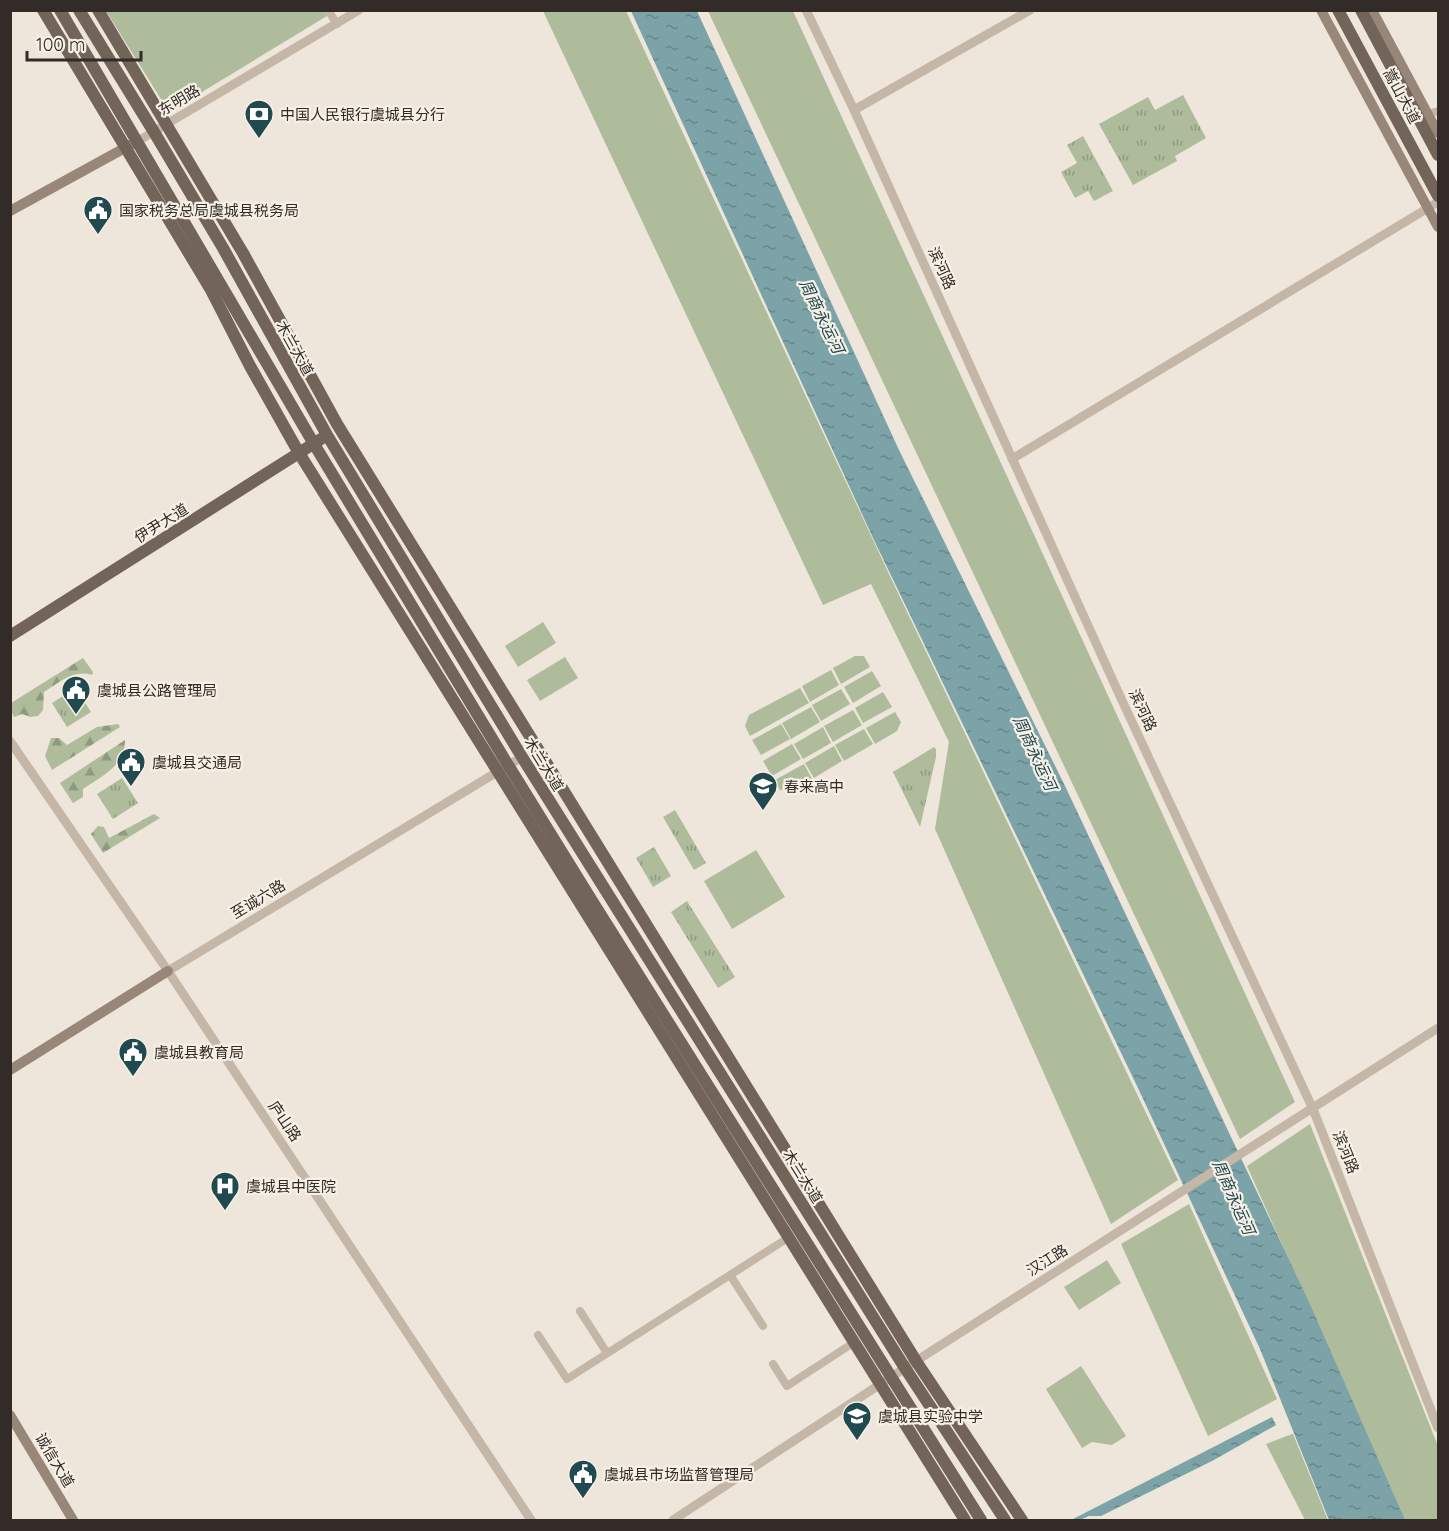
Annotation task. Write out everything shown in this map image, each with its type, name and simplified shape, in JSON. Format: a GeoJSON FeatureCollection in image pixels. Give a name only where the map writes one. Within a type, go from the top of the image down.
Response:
{"type":"FeatureCollection","features":[{"type":"Feature","properties":{"kind":"main road"},"geometry":{"type":"LineString","coordinates":[[43,10],[211,290],[299,453],[965,1521]]}},
{"type":"Feature","properties":{"kind":"main road","name":"木兰大道"},"geometry":{"type":"LineString","coordinates":[[60,10],[314,444],[508,765],[981,1521]]}},
{"type":"Feature","properties":{"kind":"main road","name":"木兰大道"},"geometry":{"type":"LineString","coordinates":[[79,10],[226,253],[327,435],[522,757],[905,1368],[1005,1521]]}},
{"type":"Feature","properties":{"kind":"main road"},"geometry":{"type":"LineString","coordinates":[[98,10],[243,253],[337,424],[916,1361],[1022,1521]]}},
{"type":"Feature","properties":{"kind":"main road"},"geometry":{"type":"LineString","coordinates":[[1321,10],[1438,227]]}},
{"type":"Feature","properties":{"kind":"main road","name":"嵩山大道"},"geometry":{"type":"LineString","coordinates":[[1338,10],[1438,196]]}},
{"type":"Feature","properties":{"kind":"main road","name":"嵩山大道"},"geometry":{"type":"LineString","coordinates":[[1360,10],[1428,114],[1438,155]]}},
{"type":"Feature","properties":{"kind":"main road"},"geometry":{"type":"LineString","coordinates":[[1372,10],[1438,134]]}},
{"type":"Feature","properties":{"kind":"main road","name":"东明路"},"geometry":{"type":"LineString","coordinates":[[10,211],[138,141]]}},
{"type":"Feature","properties":{"kind":"main road","name":"伊尹大道"},"geometry":{"type":"LineString","coordinates":[[10,636],[327,435]]}},
{"type":"Feature","properties":{"kind":"main road","name":"至诚六路"},"geometry":{"type":"LineString","coordinates":[[10,1070],[168,971]]}},
{"type":"Feature","properties":{"kind":"main road","name":"诚信大道"},"geometry":{"type":"LineString","coordinates":[[10,1415],[74,1521]]}},
{"type":"Feature","properties":{"kind":"street"},"geometry":{"type":"LineString","coordinates":[[328,10],[337,24]]}},
{"type":"Feature","properties":{"kind":"street","name":"东明路"},"geometry":{"type":"LineString","coordinates":[[138,141],[359,10]]}},
{"type":"Feature","properties":{"kind":"street","name":"滨河路"},"geometry":{"type":"LineString","coordinates":[[806,10],[854,110],[1125,707],[1313,1109],[1438,1428]]}},
{"type":"Feature","properties":{"kind":"street"},"geometry":{"type":"LineString","coordinates":[[854,110],[1030,10]]}},
{"type":"Feature","properties":{"kind":"street"},"geometry":{"type":"LineString","coordinates":[[1012,459],[1438,202]]}},
{"type":"Feature","properties":{"kind":"street","name":"庐山路"},"geometry":{"type":"LineString","coordinates":[[10,741],[168,971],[531,1521]]}},
{"type":"Feature","properties":{"kind":"street","name":"至诚六路"},"geometry":{"type":"LineString","coordinates":[[168,971],[522,757]]}},
{"type":"Feature","properties":{"kind":"street","name":"汉江路"},"geometry":{"type":"LineString","coordinates":[[673,1521],[891,1377],[1438,1028]]}},
{"type":"Feature","properties":{"kind":"street"},"geometry":{"type":"LineString","coordinates":[[538,1335],[567,1379],[788,1238]]}},
{"type":"Feature","properties":{"kind":"street"},"geometry":{"type":"LineString","coordinates":[[730,1275],[763,1326]]}},
{"type":"Feature","properties":{"kind":"street"},"geometry":{"type":"LineString","coordinates":[[580,1311],[607,1353]]}},
{"type":"Feature","properties":{"kind":"street"},"geometry":{"type":"LineString","coordinates":[[772,1364],[787,1386],[853,1343]]}},
{"type":"Feature","properties":{"kind":"green space"},"geometry":{"type":"Polygon","coordinates":[[[323,10],[327,16],[169,112],[106,11],[323,10]]]}},
{"type":"Feature","properties":{"kind":"green space"},"geometry":{"type":"Polygon","coordinates":[[[543,11],[626,11],[889,574],[1178,1180],[1111,1224],[935,829],[949,742],[871,584],[823,605],[543,11]]]}},
{"type":"Feature","properties":{"kind":"green space"},"geometry":{"type":"Polygon","coordinates":[[[708,11],[793,11],[1295,1102],[1240,1139],[708,11]]]}},
{"type":"Feature","properties":{"kind":"green space"},"geometry":{"type":"Polygon","coordinates":[[[1183,95],[1206,138],[1175,156],[1177,161],[1133,185],[1099,124],[1148,97],[1155,110],[1183,95]]]}},
{"type":"Feature","properties":{"kind":"green space"},"geometry":{"type":"Polygon","coordinates":[[[1083,136],[1113,191],[1094,201],[1088,191],[1075,198],[1061,172],[1077,163],[1067,145],[1083,136]]]}},
{"type":"Feature","properties":{"kind":"green space"},"geometry":{"type":"Polygon","coordinates":[[[543,622],[556,643],[518,667],[505,646],[543,622]]]}},
{"type":"Feature","properties":{"kind":"green space"},"geometry":{"type":"Polygon","coordinates":[[[855,656],[864,656],[870,667],[841,684],[833,668],[855,656]]]}},
{"type":"Feature","properties":{"kind":"green space"},"geometry":{"type":"Polygon","coordinates":[[[565,657],[578,678],[540,701],[527,680],[565,657]]]}},
{"type":"Feature","properties":{"kind":"green space"},"geometry":{"type":"Polygon","coordinates":[[[83,658],[93,672],[92,675],[73,675],[44,692],[43,710],[38,716],[30,717],[22,714],[14,717],[11,703],[83,658]]]}},
{"type":"Feature","properties":{"kind":"green space"},"geometry":{"type":"Polygon","coordinates":[[[831,670],[839,685],[810,702],[802,686],[831,670]]]}},
{"type":"Feature","properties":{"kind":"green space"},"geometry":{"type":"Polygon","coordinates":[[[872,671],[881,686],[853,703],[844,687],[872,671]]]}},
{"type":"Feature","properties":{"kind":"green space"},"geometry":{"type":"Polygon","coordinates":[[[76,688],[91,712],[67,727],[52,703],[76,688]]]}},
{"type":"Feature","properties":{"kind":"green space"},"geometry":{"type":"Polygon","coordinates":[[[800,688],[809,703],[750,736],[745,726],[749,715],[800,688]]]}},
{"type":"Feature","properties":{"kind":"green space"},"geometry":{"type":"Polygon","coordinates":[[[841,689],[850,704],[821,721],[812,705],[841,689]]]}},
{"type":"Feature","properties":{"kind":"green space"},"geometry":{"type":"Polygon","coordinates":[[[883,692],[892,707],[863,723],[855,708],[883,692]]]}},
{"type":"Feature","properties":{"kind":"green space"},"geometry":{"type":"Polygon","coordinates":[[[811,707],[820,722],[791,739],[782,723],[811,707]]]}},
{"type":"Feature","properties":{"kind":"green space"},"geometry":{"type":"Polygon","coordinates":[[[853,710],[862,725],[833,742],[824,726],[853,710]]]}},
{"type":"Feature","properties":{"kind":"green space"},"geometry":{"type":"Polygon","coordinates":[[[895,712],[901,722],[897,731],[875,744],[866,728],[895,712]]]}},
{"type":"Feature","properties":{"kind":"green space"},"geometry":{"type":"Polygon","coordinates":[[[118,724],[120,727],[52,770],[45,756],[51,738],[59,738],[67,745],[97,727],[118,724]]]}},
{"type":"Feature","properties":{"kind":"green space"},"geometry":{"type":"Polygon","coordinates":[[[781,724],[790,739],[761,755],[752,740],[781,724]]]}},
{"type":"Feature","properties":{"kind":"green space"},"geometry":{"type":"Polygon","coordinates":[[[823,727],[831,743],[803,759],[794,744],[823,727]]]}},
{"type":"Feature","properties":{"kind":"green space"},"geometry":{"type":"Polygon","coordinates":[[[864,729],[873,744],[844,761],[835,745],[864,729]]]}},
{"type":"Feature","properties":{"kind":"green space"},"geometry":{"type":"Polygon","coordinates":[[[125,740],[124,749],[117,764],[83,789],[83,797],[73,803],[60,783],[125,740]]]}},
{"type":"Feature","properties":{"kind":"green space"},"geometry":{"type":"Polygon","coordinates":[[[792,744],[801,759],[772,776],[763,761],[792,744]]]}},
{"type":"Feature","properties":{"kind":"green space"},"geometry":{"type":"Polygon","coordinates":[[[834,746],[842,761],[814,778],[805,763],[834,746]]]}},
{"type":"Feature","properties":{"kind":"green space"},"geometry":{"type":"Polygon","coordinates":[[[934,747],[936,757],[920,827],[893,772],[934,747]]]}},
{"type":"Feature","properties":{"kind":"green space"},"geometry":{"type":"Polygon","coordinates":[[[804,764],[812,779],[792,790],[780,790],[775,780],[804,764]]]}},
{"type":"Feature","properties":{"kind":"green space"},"geometry":{"type":"Polygon","coordinates":[[[122,778],[138,803],[113,819],[97,794],[122,778]]]}},
{"type":"Feature","properties":{"kind":"green space"},"geometry":{"type":"Polygon","coordinates":[[[675,810],[706,863],[694,870],[663,817],[675,810]]]}},
{"type":"Feature","properties":{"kind":"green space"},"geometry":{"type":"Polygon","coordinates":[[[154,814],[160,818],[103,853],[91,834],[98,826],[104,827],[109,838],[154,814]]]}},
{"type":"Feature","properties":{"kind":"green space"},"geometry":{"type":"Polygon","coordinates":[[[654,847],[671,876],[653,887],[636,858],[654,847]]]}},
{"type":"Feature","properties":{"kind":"green space"},"geometry":{"type":"Polygon","coordinates":[[[756,850],[785,897],[732,929],[704,881],[756,850]]]}},
{"type":"Feature","properties":{"kind":"green space"},"geometry":{"type":"Polygon","coordinates":[[[687,901],[735,977],[718,988],[671,912],[687,901]]]}},
{"type":"Feature","properties":{"kind":"green space"},"geometry":{"type":"Polygon","coordinates":[[[1310,1124],[1438,1446],[1438,1520],[1404,1520],[1247,1166],[1310,1124]]]}},
{"type":"Feature","properties":{"kind":"green space"},"geometry":{"type":"Polygon","coordinates":[[[1189,1204],[1277,1399],[1208,1436],[1121,1244],[1189,1204]]]}},
{"type":"Feature","properties":{"kind":"green space"},"geometry":{"type":"Polygon","coordinates":[[[1107,1260],[1121,1283],[1079,1310],[1064,1287],[1107,1260]]]}},
{"type":"Feature","properties":{"kind":"green space"},"geometry":{"type":"Polygon","coordinates":[[[1081,1366],[1126,1436],[1112,1445],[1092,1442],[1082,1448],[1046,1389],[1081,1366]]]}},
{"type":"Feature","properties":{"kind":"green space"},"geometry":{"type":"Polygon","coordinates":[[[1293,1434],[1328,1520],[1305,1520],[1266,1444],[1293,1434]]]}},
{"type":"Feature","properties":{"kind":"water","name":"周商永运河"},"geometry":{"type":"Polygon","coordinates":[[[631,11],[697,11],[899,450],[1066,788],[1309,1302],[1405,1520],[1329,1520],[1260,1349],[1137,1086],[873,538],[631,11]]]}},
{"type":"Feature","properties":{"kind":"water"},"geometry":{"type":"Polygon","coordinates":[[[1272,1417],[1276,1425],[1212,1461],[1101,1516],[1073,1519],[1272,1417]]]}},
{"type":"Feature","properties":{"kind":"place","name":"中国人民银行虞城县分行"},"geometry":{"type":"Point","coordinates":[259,140]}},
{"type":"Feature","properties":{"kind":"place","name":"国家税务总局虞城县税务局"},"geometry":{"type":"Point","coordinates":[98,236]}},
{"type":"Feature","properties":{"kind":"place","name":"虞城县公路管理局"},"geometry":{"type":"Point","coordinates":[76,716]}},
{"type":"Feature","properties":{"kind":"place","name":"虞城县交通局"},"geometry":{"type":"Point","coordinates":[131,788]}},
{"type":"Feature","properties":{"kind":"place","name":"春来高中"},"geometry":{"type":"Point","coordinates":[763,812]}},
{"type":"Feature","properties":{"kind":"place","name":"虞城县教育局"},"geometry":{"type":"Point","coordinates":[133,1078]}},
{"type":"Feature","properties":{"kind":"place","name":"虞城县中医院"},"geometry":{"type":"Point","coordinates":[225,1212]}},
{"type":"Feature","properties":{"kind":"place","name":"虞城县实验中学"},"geometry":{"type":"Point","coordinates":[857,1442]}},
{"type":"Feature","properties":{"kind":"place","name":"虞城县市场监督管理局"},"geometry":{"type":"Point","coordinates":[583,1500]}}]}
